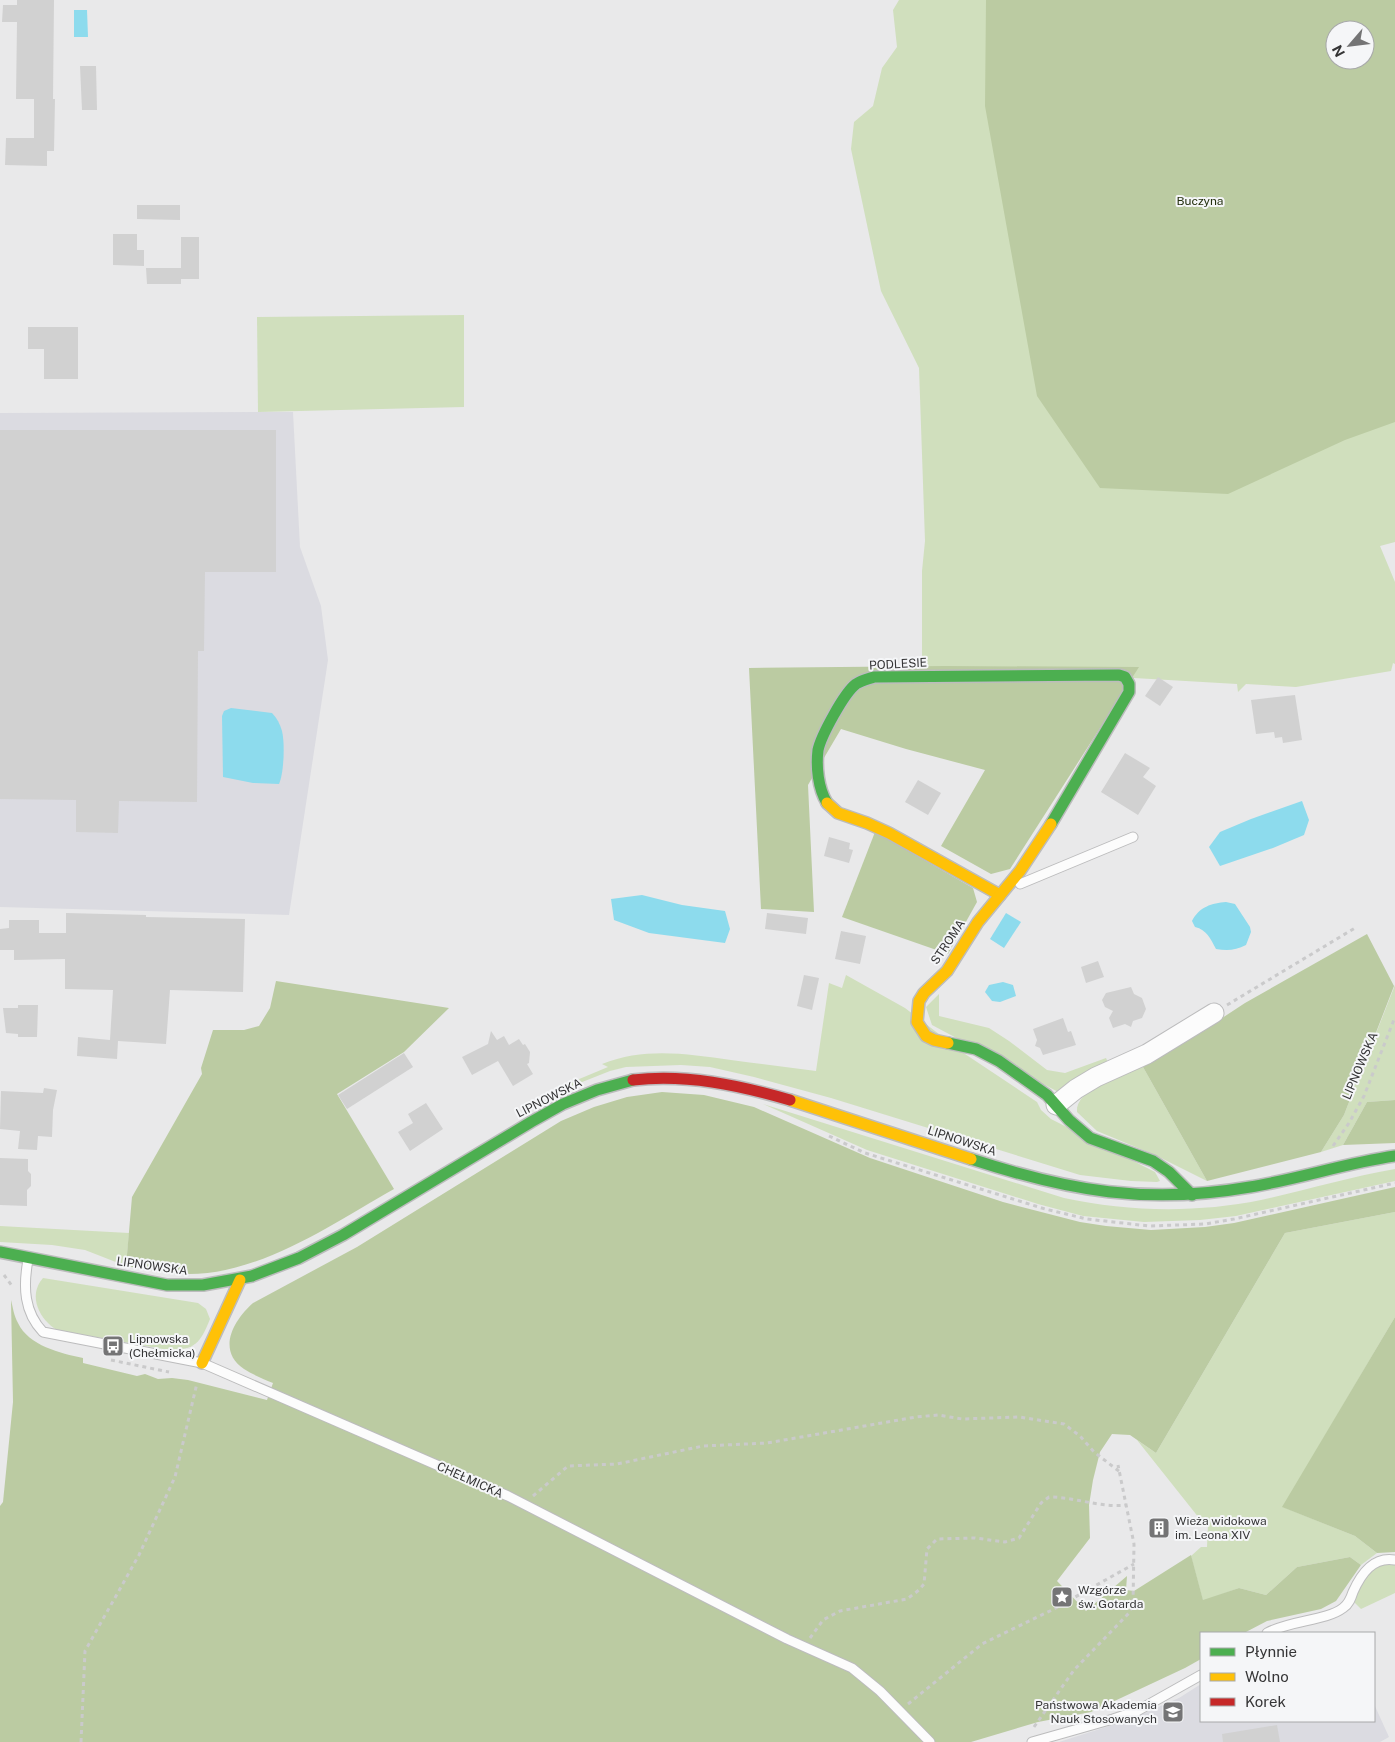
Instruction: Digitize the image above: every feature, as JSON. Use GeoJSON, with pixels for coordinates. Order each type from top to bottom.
{"type":"FeatureCollection","features":[{"type":"Feature","properties":{"kind":"main road","name":"PODLESIE"},"geometry":{"type":"LineString","coordinates":[[1000,895],[944,862],[871,824],[838,812],[827,803],[822,793],[817,762],[818,751],[820,743],[846,696],[853,687],[863,680],[874,677],[1119,675],[1125,677],[1129,684],[1129,692],[1124,701]]}},
{"type":"Feature","properties":{"kind":"main road","name":"STROMA"},"geometry":{"type":"LineString","coordinates":[[1124,701],[1046,833],[1020,871],[978,922],[947,971],[924,993],[919,1001],[917,1022],[926,1036],[934,1040],[976,1049],[999,1060],[1040,1090],[1069,1120],[1090,1138],[1153,1161],[1169,1172],[1192,1195]]}},
{"type":"Feature","properties":{"kind":"main road","name":"LIPNOWSKA"},"geometry":{"type":"LineString","coordinates":[[0,1252],[162,1284],[199,1286],[240,1280],[294,1260],[359,1226],[566,1102],[600,1088],[647,1079],[698,1079],[742,1087],[840,1115],[991,1165],[1076,1188],[1124,1194],[1192,1195],[1272,1183],[1344,1165],[1395,1156]]}},
{"type":"Feature","properties":{"kind":"main road"},"geometry":{"type":"LineString","coordinates":[[202,1363],[240,1280]]}},
{"type":"Feature","properties":{"kind":"street"},"geometry":{"type":"LineString","coordinates":[[1056,1105],[1076,1088],[1147,1054],[1214,1013]]}},
{"type":"Feature","properties":{"kind":"lane"},"geometry":{"type":"LineString","coordinates":[[1000,895],[1026,881],[1133,837]]}},
{"type":"Feature","properties":{"kind":"lane","name":"CHEŁMICKA"},"geometry":{"type":"LineString","coordinates":[[29,1258],[25,1279],[29,1309],[33,1322],[43,1332],[202,1363],[508,1496],[804,1647],[852,1668],[880,1690],[930,1742]]}},
{"type":"Feature","properties":{"kind":"lane"},"geometry":{"type":"LineString","coordinates":[[1269,1632],[1291,1623],[1326,1615],[1343,1608],[1350,1600],[1363,1573],[1370,1566],[1380,1561],[1395,1560]]}},
{"type":"Feature","properties":{"kind":"lane"},"geometry":{"type":"LineString","coordinates":[[1032,1742],[1137,1711],[1200,1676]]}},
{"type":"Feature","properties":{"kind":"path"},"geometry":{"type":"LineString","coordinates":[[1214,1013],[1355,928]]}},
{"type":"Feature","properties":{"kind":"path","name":"LIPNOWSKA"},"geometry":{"type":"LineString","coordinates":[[1314,1173],[1349,1123],[1364,1096],[1395,1017]]}},
{"type":"Feature","properties":{"kind":"path"},"geometry":{"type":"LineString","coordinates":[[823,1134],[865,1152],[978,1189],[1086,1219],[1123,1224],[1149,1226],[1205,1224],[1395,1183]]}},
{"type":"Feature","properties":{"kind":"path"},"geometry":{"type":"LineString","coordinates":[[81,1742],[85,1651],[139,1555],[175,1477],[202,1363]]}},
{"type":"Feature","properties":{"kind":"path"},"geometry":{"type":"LineString","coordinates":[[524,1505],[568,1466],[617,1464],[703,1446],[766,1443],[916,1417],[938,1415],[962,1418],[1019,1417],[1064,1424],[1080,1436],[1094,1452],[1120,1472]]}},
{"type":"Feature","properties":{"kind":"path"},"geometry":{"type":"LineString","coordinates":[[1034,1728],[1074,1670],[1128,1613],[1134,1604],[1134,1544],[1118,1465]]}},
{"type":"Feature","properties":{"kind":"path"},"geometry":{"type":"LineString","coordinates":[[804,1647],[823,1620],[840,1611],[907,1599],[919,1590],[924,1584],[927,1549],[937,1539],[975,1538],[1005,1542],[1019,1538],[1041,1503],[1048,1497],[1063,1497],[1112,1507],[1126,1505]]}},
{"type":"Feature","properties":{"kind":"path"},"geometry":{"type":"LineString","coordinates":[[899,1710],[982,1644],[1052,1610],[1134,1564]]}},
{"type":"Feature","properties":{"kind":"shaded area"},"geometry":{"type":"Polygon","coordinates":[[[293,412],[300,547],[321,606],[328,660],[289,915],[0,907],[0,413],[293,412]]]}},
{"type":"Feature","properties":{"kind":"shaded area","name":"Państwowa Akademia Nauk Stosowanych"},"geometry":{"type":"Polygon","coordinates":[[[1200,1685],[1200,1722],[1375,1722],[1375,1706],[1389,1737],[1380,1742],[1059,1742],[1128,1720],[1179,1698],[1200,1685]]]}},
{"type":"Feature","properties":{"kind":"green space"},"geometry":{"type":"Polygon","coordinates":[[[899,0],[1395,0],[1395,542],[1380,546],[1395,582],[1395,664],[1393,663],[1391,671],[1296,687],[1246,684],[1238,692],[1237,684],[1134,678],[922,689],[922,571],[925,541],[919,368],[881,291],[851,149],[854,122],[873,106],[882,68],[897,47],[893,10],[899,0]]]}},
{"type":"Feature","properties":{"kind":"green space","name":"Buczyna"},"geometry":{"type":"Polygon","coordinates":[[[986,0],[1395,0],[1395,422],[1345,440],[1228,494],[1100,488],[1037,396],[985,106],[986,0]]]}},
{"type":"Feature","properties":{"kind":"green space"},"geometry":{"type":"Polygon","coordinates":[[[464,315],[464,407],[258,412],[257,317],[464,315]]]}},
{"type":"Feature","properties":{"kind":"green space"},"geometry":{"type":"Polygon","coordinates":[[[1139,667],[1010,869],[991,874],[941,846],[985,770],[841,729],[808,785],[814,912],[761,909],[749,668],[1139,667]]]}},
{"type":"Feature","properties":{"kind":"green space"},"geometry":{"type":"Polygon","coordinates":[[[875,832],[973,888],[977,902],[948,954],[842,917],[875,832]]]}},
{"type":"Feature","properties":{"kind":"green space"},"geometry":{"type":"Polygon","coordinates":[[[1367,934],[1394,986],[1344,1115],[1321,1152],[1207,1181],[1143,1067],[1245,1003],[1367,934]]]}},
{"type":"Feature","properties":{"kind":"green space"},"geometry":{"type":"Polygon","coordinates":[[[846,975],[905,1008],[965,1054],[1037,1102],[1041,1110],[1051,1119],[1155,1172],[1160,1181],[1131,1181],[1080,1175],[831,1098],[710,1067],[681,1065],[626,1067],[610,1071],[562,1090],[560,1087],[608,1067],[602,1064],[634,1055],[666,1053],[816,1071],[829,983],[842,988],[846,975]]]}},
{"type":"Feature","properties":{"kind":"green space"},"geometry":{"type":"Polygon","coordinates":[[[276,981],[449,1008],[404,1052],[337,1094],[394,1189],[293,1246],[266,1258],[238,1267],[211,1273],[183,1274],[126,1266],[132,1197],[202,1074],[201,1068],[213,1030],[244,1030],[259,1026],[270,1008],[276,981]]]}},
{"type":"Feature","properties":{"kind":"green space"},"geometry":{"type":"Polygon","coordinates":[[[1395,985],[1395,1100],[1367,1102],[1343,1145],[1321,1152],[1344,1115],[1395,985]]]}},
{"type":"Feature","properties":{"kind":"green space"},"geometry":{"type":"Polygon","coordinates":[[[939,994],[939,1016],[989,1028],[1047,1070],[1065,1073],[1106,1058],[1109,1065],[1062,1094],[932,1025],[926,1007],[939,994]]]}},
{"type":"Feature","properties":{"kind":"green space"},"geometry":{"type":"Polygon","coordinates":[[[1143,1067],[1207,1181],[1155,1155],[1097,1131],[1077,1112],[1079,1103],[1092,1089],[1102,1083],[1143,1067]]]}},
{"type":"Feature","properties":{"kind":"green space"},"geometry":{"type":"Polygon","coordinates":[[[662,1092],[704,1095],[754,1107],[870,1158],[1003,1202],[1080,1222],[1106,1226],[1151,1230],[1205,1227],[1234,1223],[1395,1187],[1395,1212],[1285,1233],[1156,1453],[1130,1435],[1112,1434],[1100,1452],[1093,1480],[1089,1505],[1090,1538],[1057,1581],[1086,1611],[1127,1576],[1126,1590],[1134,1591],[1191,1555],[1203,1600],[1239,1588],[1266,1595],[1297,1567],[1350,1557],[1361,1565],[1336,1601],[1321,1609],[1267,1621],[1246,1632],[1200,1632],[1200,1660],[1185,1668],[1091,1712],[1038,1722],[971,1742],[0,1742],[0,1506],[3,1502],[13,1402],[11,1300],[17,1320],[23,1331],[37,1343],[65,1354],[83,1358],[83,1363],[137,1376],[145,1374],[158,1379],[188,1380],[267,1400],[273,1383],[244,1369],[231,1353],[231,1335],[234,1326],[253,1303],[357,1247],[561,1121],[594,1107],[627,1097],[662,1092]]]}},
{"type":"Feature","properties":{"kind":"green space"},"geometry":{"type":"Polygon","coordinates":[[[1395,1100],[1395,1143],[1343,1145],[1367,1102],[1395,1100]]]}},
{"type":"Feature","properties":{"kind":"green space"},"geometry":{"type":"Polygon","coordinates":[[[763,1104],[1064,1198],[1088,1203],[1138,1208],[1187,1209],[1261,1200],[1395,1169],[1395,1181],[1236,1216],[1200,1220],[1144,1222],[1083,1216],[1038,1204],[867,1150],[763,1104]]]}},
{"type":"Feature","properties":{"kind":"green space"},"geometry":{"type":"Polygon","coordinates":[[[1395,1212],[1395,1317],[1283,1507],[1355,1536],[1377,1553],[1361,1565],[1350,1557],[1297,1567],[1266,1595],[1239,1588],[1203,1601],[1191,1556],[1201,1547],[1207,1547],[1208,1525],[1203,1523],[1137,1440],[1156,1453],[1285,1233],[1395,1212]]]}},
{"type":"Feature","properties":{"kind":"green space"},"geometry":{"type":"Polygon","coordinates":[[[0,1226],[129,1233],[126,1266],[85,1250],[52,1245],[0,1242],[0,1226]]]}},
{"type":"Feature","properties":{"kind":"green space"},"geometry":{"type":"Polygon","coordinates":[[[43,1278],[198,1303],[206,1309],[210,1319],[198,1341],[188,1348],[181,1349],[163,1349],[57,1330],[45,1320],[36,1300],[38,1285],[43,1278]]]}},
{"type":"Feature","properties":{"kind":"green space"},"geometry":{"type":"Polygon","coordinates":[[[1395,1317],[1395,1552],[1377,1553],[1355,1536],[1282,1507],[1395,1317]]]}},
{"type":"Feature","properties":{"kind":"green space"},"geometry":{"type":"Polygon","coordinates":[[[1388,1563],[1395,1564],[1395,1593],[1361,1609],[1354,1602],[1363,1581],[1375,1566],[1388,1563]]]}},
{"type":"Feature","properties":{"kind":"water"},"geometry":{"type":"Polygon","coordinates":[[[74,10],[87,10],[88,37],[74,37],[74,10]]]}},
{"type":"Feature","properties":{"kind":"water"},"geometry":{"type":"Polygon","coordinates":[[[231,708],[272,713],[277,719],[284,743],[283,766],[279,784],[253,783],[223,777],[222,716],[224,711],[231,708]]]}},
{"type":"Feature","properties":{"kind":"water"},"geometry":{"type":"Polygon","coordinates":[[[1302,801],[1309,820],[1304,835],[1220,866],[1209,847],[1220,832],[1302,801]]]}},
{"type":"Feature","properties":{"kind":"water"},"geometry":{"type":"Polygon","coordinates":[[[642,895],[682,905],[725,911],[730,929],[725,943],[649,933],[614,920],[611,899],[642,895]]]}},
{"type":"Feature","properties":{"kind":"water"},"geometry":{"type":"Polygon","coordinates":[[[1226,902],[1235,904],[1250,927],[1251,932],[1246,945],[1232,950],[1216,949],[1208,935],[1195,927],[1192,921],[1202,909],[1216,903],[1226,902]]]}},
{"type":"Feature","properties":{"kind":"water"},"geometry":{"type":"Polygon","coordinates":[[[1006,913],[1021,922],[1004,948],[990,939],[1006,913]]]}},
{"type":"Feature","properties":{"kind":"water"},"geometry":{"type":"Polygon","coordinates":[[[1003,982],[1013,985],[1016,996],[1000,1002],[992,1001],[985,992],[989,985],[1003,982]]]}},
{"type":"Feature","properties":{"kind":"building"},"geometry":{"type":"Polygon","coordinates":[[[17,0],[54,0],[54,151],[47,151],[47,166],[5,165],[6,138],[34,138],[34,99],[16,99],[17,22],[2,22],[3,5],[17,5],[17,0]]]}},
{"type":"Feature","properties":{"kind":"building"},"geometry":{"type":"Polygon","coordinates":[[[80,66],[96,66],[97,110],[82,110],[80,66]]]}},
{"type":"Feature","properties":{"kind":"building"},"geometry":{"type":"Polygon","coordinates":[[[137,205],[180,205],[180,220],[137,219],[137,205]]]}},
{"type":"Feature","properties":{"kind":"building"},"geometry":{"type":"Polygon","coordinates":[[[113,234],[137,234],[137,250],[144,250],[144,266],[113,265],[113,234]]]}},
{"type":"Feature","properties":{"kind":"building"},"geometry":{"type":"Polygon","coordinates":[[[181,237],[199,237],[199,279],[181,279],[181,237]]]}},
{"type":"Feature","properties":{"kind":"building"},"geometry":{"type":"Polygon","coordinates":[[[146,268],[181,268],[181,284],[147,284],[146,268]]]}},
{"type":"Feature","properties":{"kind":"building"},"geometry":{"type":"Polygon","coordinates":[[[28,327],[78,327],[78,379],[44,379],[44,349],[28,349],[28,327]]]}},
{"type":"Feature","properties":{"kind":"building"},"geometry":{"type":"Polygon","coordinates":[[[0,430],[276,430],[276,572],[205,572],[204,651],[198,651],[197,802],[119,801],[118,833],[76,832],[76,800],[0,799],[0,430]]]}},
{"type":"Feature","properties":{"kind":"building"},"geometry":{"type":"Polygon","coordinates":[[[1158,677],[1173,687],[1160,706],[1145,696],[1158,677]]]}},
{"type":"Feature","properties":{"kind":"building"},"geometry":{"type":"Polygon","coordinates":[[[1295,695],[1302,740],[1283,743],[1282,737],[1275,738],[1274,732],[1256,734],[1251,700],[1295,695]]]}},
{"type":"Feature","properties":{"kind":"building"},"geometry":{"type":"Polygon","coordinates":[[[1125,753],[1150,768],[1143,777],[1156,786],[1138,815],[1101,792],[1125,753]]]}},
{"type":"Feature","properties":{"kind":"building"},"geometry":{"type":"Polygon","coordinates":[[[918,780],[941,793],[928,815],[905,802],[918,780]]]}},
{"type":"Feature","properties":{"kind":"building"},"geometry":{"type":"Polygon","coordinates":[[[829,837],[850,843],[849,849],[853,850],[849,863],[824,856],[829,837]]]}},
{"type":"Feature","properties":{"kind":"building"},"geometry":{"type":"Polygon","coordinates":[[[66,913],[245,919],[243,992],[170,990],[166,1044],[118,1041],[117,1059],[77,1056],[78,1037],[110,1040],[113,990],[65,989],[65,959],[14,960],[14,950],[0,950],[0,929],[9,928],[9,920],[39,920],[39,933],[66,933],[66,913]]]}},
{"type":"Feature","properties":{"kind":"building"},"geometry":{"type":"Polygon","coordinates":[[[767,913],[808,918],[806,934],[765,929],[767,913]]]}},
{"type":"Feature","properties":{"kind":"building"},"geometry":{"type":"Polygon","coordinates":[[[841,931],[866,936],[860,964],[835,959],[841,931]]]}},
{"type":"Feature","properties":{"kind":"building"},"geometry":{"type":"Polygon","coordinates":[[[1098,961],[1104,977],[1086,983],[1081,967],[1098,961]]]}},
{"type":"Feature","properties":{"kind":"building"},"geometry":{"type":"Polygon","coordinates":[[[804,975],[819,978],[812,1010],[797,1006],[804,975]]]}},
{"type":"Feature","properties":{"kind":"building"},"geometry":{"type":"Polygon","coordinates":[[[1131,987],[1134,994],[1142,998],[1146,1009],[1142,1018],[1133,1021],[1131,1027],[1125,1024],[1113,1028],[1109,1018],[1113,1011],[1105,1007],[1102,1000],[1106,993],[1131,987]]]}},
{"type":"Feature","properties":{"kind":"building"},"geometry":{"type":"Polygon","coordinates":[[[18,1005],[38,1005],[37,1037],[18,1037],[18,1034],[6,1033],[3,1008],[18,1008],[18,1005]]]}},
{"type":"Feature","properties":{"kind":"building"},"geometry":{"type":"Polygon","coordinates":[[[1063,1018],[1068,1032],[1071,1031],[1076,1045],[1043,1055],[1040,1048],[1035,1046],[1037,1040],[1033,1029],[1063,1018]]]}},
{"type":"Feature","properties":{"kind":"building"},"geometry":{"type":"Polygon","coordinates":[[[491,1031],[497,1040],[504,1036],[509,1045],[519,1039],[523,1045],[525,1044],[530,1052],[529,1063],[527,1064],[533,1074],[513,1086],[498,1061],[472,1075],[462,1057],[488,1044],[491,1031]]]}},
{"type":"Feature","properties":{"kind":"building"},"geometry":{"type":"Polygon","coordinates":[[[404,1053],[413,1067],[347,1109],[338,1095],[404,1053]]]}},
{"type":"Feature","properties":{"kind":"building"},"geometry":{"type":"Polygon","coordinates":[[[44,1088],[57,1090],[53,1110],[52,1137],[38,1136],[37,1150],[18,1149],[20,1131],[0,1129],[1,1091],[43,1093],[44,1088]]]}},
{"type":"Feature","properties":{"kind":"building"},"geometry":{"type":"Polygon","coordinates":[[[426,1103],[443,1129],[410,1151],[398,1132],[413,1123],[408,1114],[426,1103]]]}},
{"type":"Feature","properties":{"kind":"building"},"geometry":{"type":"Polygon","coordinates":[[[0,1158],[28,1159],[31,1186],[27,1190],[27,1206],[0,1205],[0,1158]]]}},
{"type":"Feature","properties":{"kind":"building","name":"Wieża widokowa im. Leona XIV"},"geometry":{"type":"Polygon","coordinates":[[[1152,1520],[1167,1522],[1166,1536],[1151,1535],[1152,1520]]]}},
{"type":"Feature","properties":{"kind":"building"},"geometry":{"type":"Polygon","coordinates":[[[1277,1725],[1280,1742],[1223,1742],[1222,1734],[1277,1725]]]}},
{"type":"Feature","properties":{"kind":"traffic: fast"},"geometry":{"type":"LineString","coordinates":[[827,803],[818,777],[818,750],[839,705],[851,689],[860,682],[874,677],[1119,675],[1125,677],[1129,684],[1129,692],[1051,824]]}},
{"type":"Feature","properties":{"kind":"traffic: fast"},"geometry":{"type":"LineString","coordinates":[[948,1043],[976,1049],[999,1061],[1047,1095],[1069,1120],[1090,1138],[1153,1161],[1169,1172],[1192,1195]]}},
{"type":"Feature","properties":{"kind":"traffic: fast"},"geometry":{"type":"LineString","coordinates":[[0,1252],[167,1285],[203,1285],[252,1276],[299,1258],[343,1235],[563,1104],[597,1090],[633,1080]]}},
{"type":"Feature","properties":{"kind":"traffic: fast"},"geometry":{"type":"LineString","coordinates":[[971,1159],[1075,1187],[1109,1192],[1177,1195],[1250,1187],[1395,1156]]}},
{"type":"Feature","properties":{"kind":"traffic: slow"},"geometry":{"type":"LineString","coordinates":[[827,803],[838,813],[889,833],[1000,895]]}},
{"type":"Feature","properties":{"kind":"traffic: slow"},"geometry":{"type":"LineString","coordinates":[[948,1043],[926,1036],[917,1022],[919,1001],[924,993],[947,971],[978,922],[1020,871],[1051,824]]}},
{"type":"Feature","properties":{"kind":"traffic: slow"},"geometry":{"type":"LineString","coordinates":[[790,1100],[971,1159]]}},
{"type":"Feature","properties":{"kind":"traffic: slow"},"geometry":{"type":"LineString","coordinates":[[202,1363],[240,1280]]}},
{"type":"Feature","properties":{"kind":"traffic: jam"},"geometry":{"type":"LineString","coordinates":[[633,1080],[673,1078],[712,1082],[732,1085],[790,1100]]}},
{"type":"Feature","properties":{"kind":"place","name":"Lipnowska (Chełmicka)"},"geometry":{"type":"Point","coordinates":[113,1346]}},
{"type":"Feature","properties":{"kind":"place","name":"Wieża widokowa im. Leona XIV"},"geometry":{"type":"Point","coordinates":[1159,1528]}},
{"type":"Feature","properties":{"kind":"place","name":"Wzgórze św. Gotarda"},"geometry":{"type":"Point","coordinates":[1062,1597]}},
{"type":"Feature","properties":{"kind":"place","name":"Państwowa Akademia Nauk Stosowanych"},"geometry":{"type":"Point","coordinates":[1173,1712]}}]}
